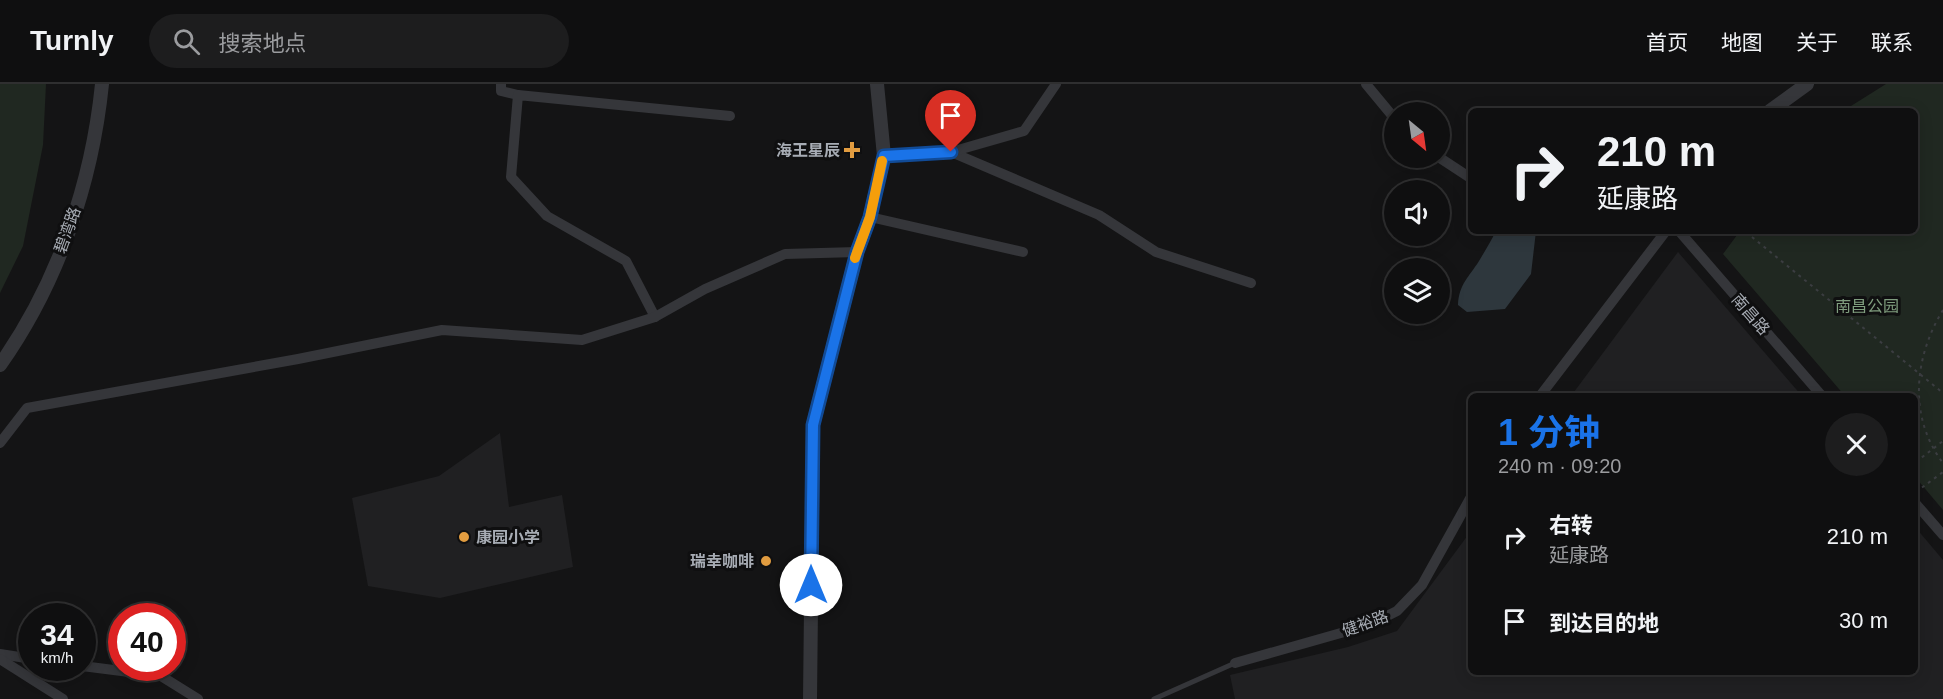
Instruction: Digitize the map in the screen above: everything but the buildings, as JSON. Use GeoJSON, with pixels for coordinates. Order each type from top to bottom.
{"type":"FeatureCollection","features":[{"type":"Feature","properties":{"kind":"street","name":"碧湾路"},"geometry":{"type":"LineString","coordinates":[[0,364],[44,291],[68,233],[89,168],[102,84]]}},
{"type":"Feature","properties":{"kind":"street"},"geometry":{"type":"LineString","coordinates":[[501,84],[501,91],[518,95],[730,116]]}},
{"type":"Feature","properties":{"kind":"street"},"geometry":{"type":"LineString","coordinates":[[810,699],[813,425],[857,252],[870,217],[884,156],[877,84]]}},
{"type":"Feature","properties":{"kind":"street"},"geometry":{"type":"LineString","coordinates":[[884,156],[951,152],[1024,131],[1056,84]]}},
{"type":"Feature","properties":{"kind":"street"},"geometry":{"type":"LineString","coordinates":[[1366,84],[1384,106]]}},
{"type":"Feature","properties":{"kind":"street"},"geometry":{"type":"LineString","coordinates":[[1774,108],[1807,84]]}},
{"type":"Feature","properties":{"kind":"street"},"geometry":{"type":"LineString","coordinates":[[518,95],[511,177],[547,216],[627,261],[655,317]]}},
{"type":"Feature","properties":{"kind":"street"},"geometry":{"type":"LineString","coordinates":[[951,152],[1099,215],[1156,252],[1251,283]]}},
{"type":"Feature","properties":{"kind":"street"},"geometry":{"type":"LineString","coordinates":[[1450,165],[1468,176]]}},
{"type":"Feature","properties":{"kind":"street"},"geometry":{"type":"LineString","coordinates":[[870,217],[1023,252]]}},
{"type":"Feature","properties":{"kind":"street"},"geometry":{"type":"LineString","coordinates":[[1542,393],[1664,234]]}},
{"type":"Feature","properties":{"kind":"street","name":"南昌路"},"geometry":{"type":"LineString","coordinates":[[1682,234],[1819,393]]}},
{"type":"Feature","properties":{"kind":"street"},"geometry":{"type":"LineString","coordinates":[[0,443],[27,408],[287,361],[442,330],[582,340],[655,317],[705,289],[786,254],[857,252]]}},
{"type":"Feature","properties":{"kind":"street","name":"健裕路"},"geometry":{"type":"LineString","coordinates":[[1235,663],[1369,625],[1397,611],[1422,585],[1468,502]]}},
{"type":"Feature","properties":{"kind":"street"},"geometry":{"type":"LineString","coordinates":[[1918,506],[1943,535]]}},
{"type":"Feature","properties":{"kind":"street"},"geometry":{"type":"LineString","coordinates":[[0,657],[18,658]]}},
{"type":"Feature","properties":{"kind":"street"},"geometry":{"type":"LineString","coordinates":[[0,657],[63,699]]}},
{"type":"Feature","properties":{"kind":"street"},"geometry":{"type":"LineString","coordinates":[[96,668],[161,676],[198,699]]}},
{"type":"Feature","properties":{"kind":"lane"},"geometry":{"type":"LineString","coordinates":[[1154,699],[1235,663]]}},
{"type":"Feature","properties":{"kind":"path"},"geometry":{"type":"LineString","coordinates":[[1752,237],[1943,393]]}},
{"type":"Feature","properties":{"kind":"path"},"geometry":{"type":"LineString","coordinates":[[1943,310],[1927,339],[1919,373],[1919,404],[1927,434],[1943,463]]}},
{"type":"Feature","properties":{"kind":"path"},"geometry":{"type":"LineString","coordinates":[[1918,460],[1943,441]]}},
{"type":"Feature","properties":{"kind":"path"},"geometry":{"type":"LineString","coordinates":[[1918,491],[1943,472]]}},
{"type":"Feature","properties":{"kind":"shaded area"},"geometry":{"type":"Polygon","coordinates":[[[1494,234],[1536,234],[1531,274],[1505,309],[1467,312],[1458,305],[1465,281],[1494,234]]]}},
{"type":"Feature","properties":{"kind":"shaded area"},"geometry":{"type":"Polygon","coordinates":[[[1678,252],[1799,393],[1573,393],[1678,252]]]}},
{"type":"Feature","properties":{"kind":"shaded area","name":"康园小学"},"geometry":{"type":"Polygon","coordinates":[[[500,433],[509,507],[562,495],[573,567],[440,598],[368,586],[352,498],[439,476],[500,433]]]}},
{"type":"Feature","properties":{"kind":"shaded area"},"geometry":{"type":"Polygon","coordinates":[[[1918,530],[1943,560],[1943,699],[1235,699],[1230,675],[1348,647],[1397,631],[1468,535],[1468,675],[1918,675],[1918,530]]]}},
{"type":"Feature","properties":{"kind":"green space"},"geometry":{"type":"Polygon","coordinates":[[[0,84],[46,84],[43,145],[23,246],[0,293],[0,84]]]}},
{"type":"Feature","properties":{"kind":"green space","name":"南昌公园"},"geometry":{"type":"Polygon","coordinates":[[[1886,84],[1943,84],[1943,510],[1918,480],[1918,393],[1842,393],[1723,254],[1738,234],[1918,234],[1918,108],[1848,108],[1886,84]]]}},
{"type":"Feature","properties":{"kind":"slow traffic"},"geometry":{"type":"LineString","coordinates":[[855,258],[870,217],[882,161]]}},
{"type":"Feature","properties":{"kind":"place","name":"海王星辰"},"geometry":{"type":"Point","coordinates":[852,150]}},
{"type":"Feature","properties":{"kind":"place","name":"康园小学"},"geometry":{"type":"Point","coordinates":[464,537]}},
{"type":"Feature","properties":{"kind":"place","name":"瑞幸咖啡"},"geometry":{"type":"Point","coordinates":[766,561]}},
{"type":"Feature","properties":{"kind":"route"},"geometry":{"type":"LineString","coordinates":[[811,585],[813,425],[857,252],[870,217],[884,156],[951,152]]}}]}
